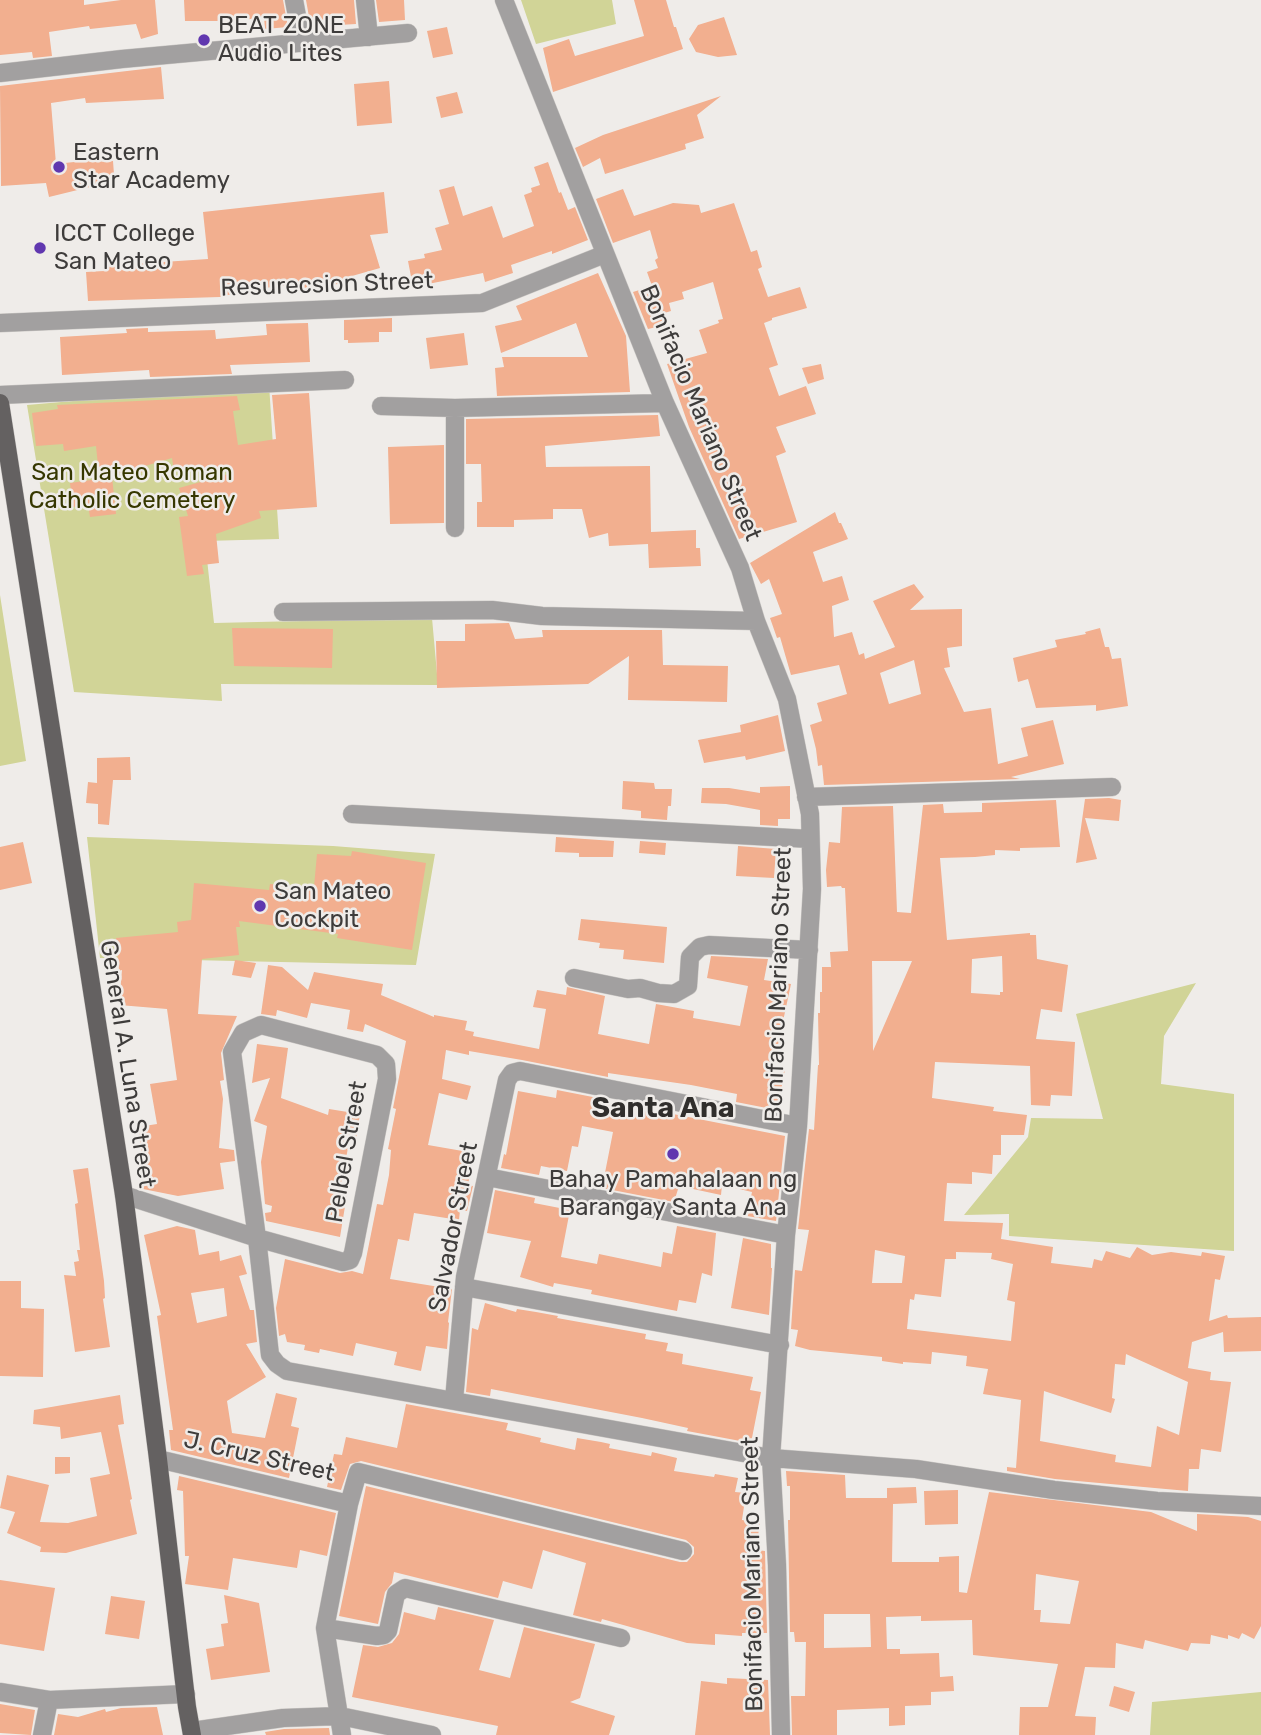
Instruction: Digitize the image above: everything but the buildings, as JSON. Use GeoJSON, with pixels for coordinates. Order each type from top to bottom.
{"type":"FeatureCollection","features":[{"type":"Feature","properties":{"kind":"main road","name":"General A. Luna Street"},"geometry":{"type":"LineString","coordinates":[[0,403],[124,1195],[192,1733]]}},
{"type":"Feature","properties":{"kind":"street"},"geometry":{"type":"LineString","coordinates":[[295,0],[302,43]]}},
{"type":"Feature","properties":{"kind":"street"},"geometry":{"type":"LineString","coordinates":[[365,0],[369,37]]}},
{"type":"Feature","properties":{"kind":"street","name":"Bonifacio Mariano Street"},"geometry":{"type":"LineString","coordinates":[[504,0],[665,402],[740,568],[756,621],[787,699],[810,814],[813,889],[798,1126],[786,1235],[771,1458],[777,1564],[781,1735]]}},
{"type":"Feature","properties":{"kind":"street"},"geometry":{"type":"LineString","coordinates":[[0,73],[408,33]]}},
{"type":"Feature","properties":{"kind":"street","name":"Resurecsion Street"},"geometry":{"type":"LineString","coordinates":[[0,323],[482,303],[606,254]]}},
{"type":"Feature","properties":{"kind":"street"},"geometry":{"type":"LineString","coordinates":[[0,395],[345,380]]}},
{"type":"Feature","properties":{"kind":"street"},"geometry":{"type":"LineString","coordinates":[[381,406],[455,408],[665,402]]}},
{"type":"Feature","properties":{"kind":"street"},"geometry":{"type":"LineString","coordinates":[[454,528],[455,408]]}},
{"type":"Feature","properties":{"kind":"street"},"geometry":{"type":"LineString","coordinates":[[283,612],[492,610],[542,616],[756,621]]}},
{"type":"Feature","properties":{"kind":"street"},"geometry":{"type":"LineString","coordinates":[[806,797],[1112,787]]}},
{"type":"Feature","properties":{"kind":"street"},"geometry":{"type":"LineString","coordinates":[[352,814],[810,839]]}},
{"type":"Feature","properties":{"kind":"street"},"geometry":{"type":"LineString","coordinates":[[574,978],[628,989],[640,988],[674,994],[688,986],[690,957],[700,947],[709,945],[808,950]]}},
{"type":"Feature","properties":{"kind":"street","name":"Pelbel Street"},"geometry":{"type":"LineString","coordinates":[[124,1195],[257,1238],[343,1262],[350,1260],[354,1253],[387,1079],[386,1064],[377,1055],[261,1025],[243,1033],[232,1052],[257,1238],[270,1354],[277,1364],[287,1371],[771,1458],[916,1469],[1054,1490],[1157,1501],[1261,1506]]}},
{"type":"Feature","properties":{"kind":"street","name":"Salvador Street"},"geometry":{"type":"LineString","coordinates":[[454,1400],[464,1287],[507,1080],[512,1073],[520,1071],[798,1126]]}},
{"type":"Feature","properties":{"kind":"street"},"geometry":{"type":"LineString","coordinates":[[487,1177],[786,1235]]}},
{"type":"Feature","properties":{"kind":"street"},"geometry":{"type":"LineString","coordinates":[[464,1287],[780,1345]]}},
{"type":"Feature","properties":{"kind":"street","name":"J. Cruz Street"},"geometry":{"type":"LineString","coordinates":[[158,1459],[349,1504]]}},
{"type":"Feature","properties":{"kind":"street"},"geometry":{"type":"LineString","coordinates":[[342,1735],[325,1628],[355,1475],[362,1472],[683,1551]]}},
{"type":"Feature","properties":{"kind":"street"},"geometry":{"type":"LineString","coordinates":[[325,1628],[384,1635],[388,1631],[396,1594],[405,1588],[621,1638]]}},
{"type":"Feature","properties":{"kind":"street"},"geometry":{"type":"LineString","coordinates":[[0,1692],[50,1700],[186,1694]]}},
{"type":"Feature","properties":{"kind":"street"},"geometry":{"type":"LineString","coordinates":[[42,1735],[50,1700]]}},
{"type":"Feature","properties":{"kind":"street"},"geometry":{"type":"LineString","coordinates":[[192,1733],[283,1718],[340,1716],[432,1735]]}},
{"type":"Feature","properties":{"kind":"green space"},"geometry":{"type":"Polygon","coordinates":[[[521,0],[612,0],[616,24],[536,44],[521,0]]]}},
{"type":"Feature","properties":{"kind":"green space","name":"San Mateo Roman Catholic Cemetery"},"geometry":{"type":"Polygon","coordinates":[[[269,384],[279,539],[205,541],[214,623],[432,618],[438,685],[221,684],[222,701],[74,692],[27,405],[269,384]]]}},
{"type":"Feature","properties":{"kind":"green space"},"geometry":{"type":"Polygon","coordinates":[[[0,595],[26,761],[0,766],[0,595]]]}},
{"type":"Feature","properties":{"kind":"green space","name":"San Mateo Cockpit"},"geometry":{"type":"Polygon","coordinates":[[[87,837],[333,846],[435,854],[416,965],[100,958],[87,837]]]}},
{"type":"Feature","properties":{"kind":"green space"},"geometry":{"type":"Polygon","coordinates":[[[1196,983],[1164,1036],[1161,1084],[1234,1094],[1234,1251],[1009,1236],[1009,1214],[964,1215],[1028,1137],[1031,1118],[1103,1119],[1076,1014],[1196,983]]]}},
{"type":"Feature","properties":{"kind":"green space"},"geometry":{"type":"Polygon","coordinates":[[[1261,1692],[1261,1735],[1150,1735],[1152,1702],[1261,1692]]]}},
{"type":"Feature","properties":{"kind":"place","name":"BEAT ZONE Audio Lites"},"geometry":{"type":"Point","coordinates":[204,40]}},
{"type":"Feature","properties":{"kind":"place","name":"Eastern Star Academy"},"geometry":{"type":"Point","coordinates":[59,167]}},
{"type":"Feature","properties":{"kind":"place","name":"ICCT College San Mateo"},"geometry":{"type":"Point","coordinates":[40,248]}},
{"type":"Feature","properties":{"kind":"place","name":"San Mateo Cockpit"},"geometry":{"type":"Point","coordinates":[260,906]}},
{"type":"Feature","properties":{"kind":"place","name":"Bahay Pamahalaan ng Barangay Santa Ana"},"geometry":{"type":"Point","coordinates":[673,1154]}},
{"type":"Feature","properties":{"kind":"district","name":"Santa Ana"},"geometry":{"type":"Point","coordinates":[663,1109]}}]}
